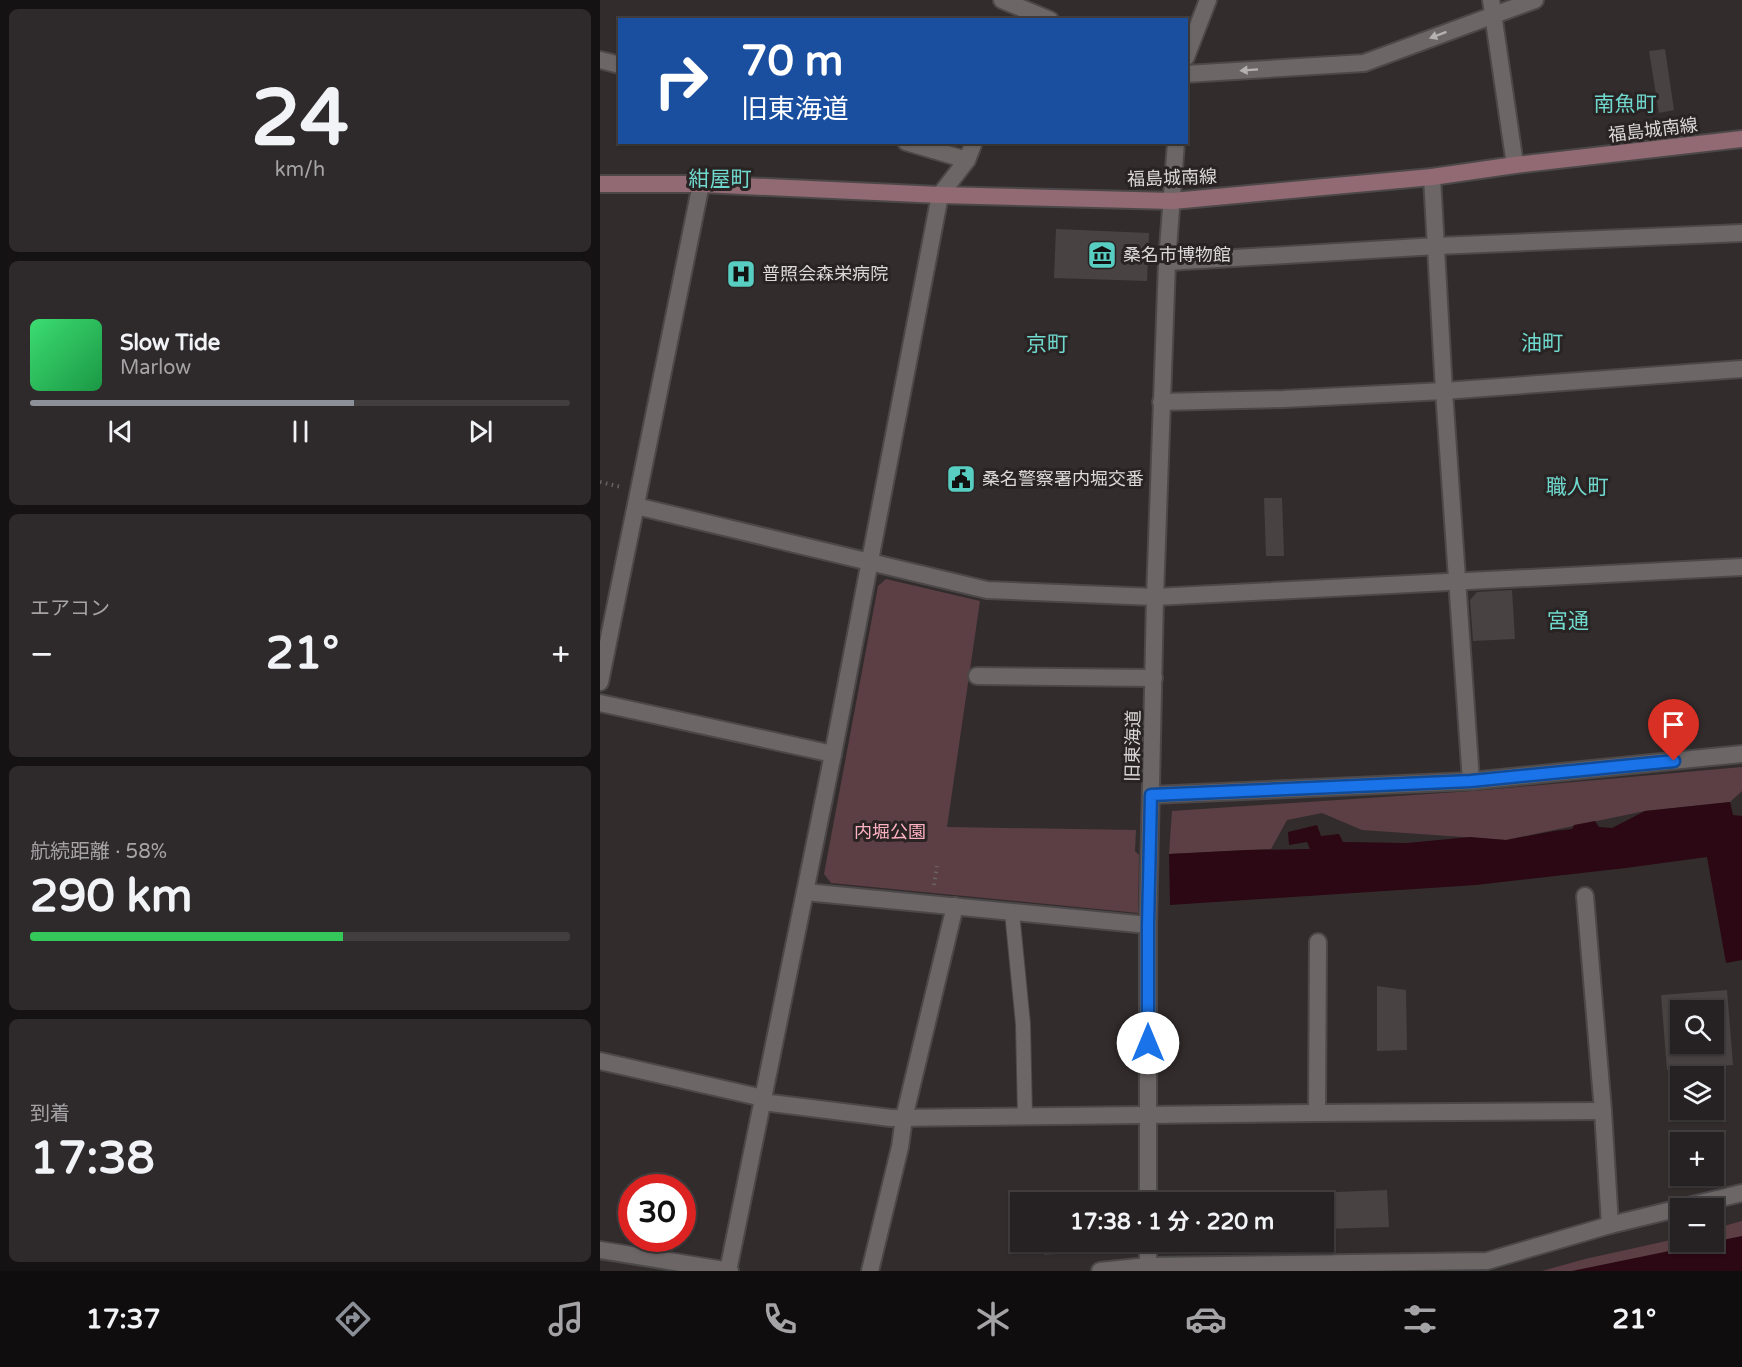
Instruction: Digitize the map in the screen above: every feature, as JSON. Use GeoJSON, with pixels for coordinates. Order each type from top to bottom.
{"type":"FeatureCollection","features":[{"type":"Feature","properties":{"kind":"main road","name":"福島城南線"},"geometry":{"type":"LineString","coordinates":[[600,184],[701,184],[940,195],[1173,201],[1432,177],[1515,165],[1742,139]]}},
{"type":"Feature","properties":{"kind":"street"},"geometry":{"type":"LineString","coordinates":[[1002,0],[1026,15]]}},
{"type":"Feature","properties":{"kind":"street"},"geometry":{"type":"LineString","coordinates":[[1188,52],[1209,0]]}},
{"type":"Feature","properties":{"kind":"street"},"geometry":{"type":"LineString","coordinates":[[1188,74],[1364,63],[1492,7],[1535,0]]}},
{"type":"Feature","properties":{"kind":"street"},"geometry":{"type":"LineString","coordinates":[[1492,7],[1515,165]]}},
{"type":"Feature","properties":{"kind":"street"},"geometry":{"type":"LineString","coordinates":[[600,60],[618,64]]}},
{"type":"Feature","properties":{"kind":"street"},"geometry":{"type":"LineString","coordinates":[[913,144],[967,160]]}},
{"type":"Feature","properties":{"kind":"street"},"geometry":{"type":"LineString","coordinates":[[600,1250],[728,1271],[833,754],[940,195],[967,160],[973,144]]}},
{"type":"Feature","properties":{"kind":"street","name":"旧東海道"},"geometry":{"type":"LineString","coordinates":[[1176,144],[1167,262],[1161,402],[1151,795],[1471,781],[1742,754]]}},
{"type":"Feature","properties":{"kind":"street"},"geometry":{"type":"LineString","coordinates":[[1432,177],[1444,391],[1471,781]]}},
{"type":"Feature","properties":{"kind":"street"},"geometry":{"type":"LineString","coordinates":[[600,682],[701,184]]}},
{"type":"Feature","properties":{"kind":"street"},"geometry":{"type":"LineString","coordinates":[[1167,262],[1437,246],[1742,233]]}},
{"type":"Feature","properties":{"kind":"street"},"geometry":{"type":"LineString","coordinates":[[1161,402],[1444,391],[1742,369]]}},
{"type":"Feature","properties":{"kind":"street"},"geometry":{"type":"LineString","coordinates":[[636,506],[987,590],[1155,597],[1742,567]]}},
{"type":"Feature","properties":{"kind":"street"},"geometry":{"type":"LineString","coordinates":[[977,676],[1154,678]]}},
{"type":"Feature","properties":{"kind":"street"},"geometry":{"type":"LineString","coordinates":[[600,703],[833,754]]}},
{"type":"Feature","properties":{"kind":"street"},"geometry":{"type":"LineString","coordinates":[[1148,1192],[1148,925],[1151,795]]}},
{"type":"Feature","properties":{"kind":"street"},"geometry":{"type":"LineString","coordinates":[[805,892],[1148,925]]}},
{"type":"Feature","properties":{"kind":"street"},"geometry":{"type":"LineString","coordinates":[[1585,896],[1610,1225]]}},
{"type":"Feature","properties":{"kind":"street"},"geometry":{"type":"LineString","coordinates":[[870,1271],[955,906]]}},
{"type":"Feature","properties":{"kind":"street"},"geometry":{"type":"LineString","coordinates":[[1317,1113],[1318,942]]}},
{"type":"Feature","properties":{"kind":"street"},"geometry":{"type":"LineString","coordinates":[[600,1061],[763,1100],[891,1119],[1149,1114],[1603,1111]]}},
{"type":"Feature","properties":{"kind":"street"},"geometry":{"type":"LineString","coordinates":[[1100,1271],[1148,1266],[1487,1261],[1610,1225],[1742,1192]]}},
{"type":"Feature","properties":{"kind":"street"},"geometry":{"type":"LineString","coordinates":[[1148,1252],[1148,1266]]}},
{"type":"Feature","properties":{"kind":"lane"},"geometry":{"type":"LineString","coordinates":[[1012,912],[1023,1024],[1025,1116]]}},
{"type":"Feature","properties":{"kind":"green space","name":"内堀公園"},"geometry":{"type":"Polygon","coordinates":[[[886,579],[980,601],[947,827],[1136,830],[1135,851],[1139,855],[1138,913],[831,883],[824,874],[878,586],[886,579]]]}},
{"type":"Feature","properties":{"kind":"green space"},"geometry":{"type":"Polygon","coordinates":[[[1742,767],[1742,791],[1730,802],[1645,811],[1506,840],[1362,830],[1322,813],[1287,820],[1271,849],[1169,854],[1172,811],[1473,791],[1742,767]]]}},
{"type":"Feature","properties":{"kind":"green space"},"geometry":{"type":"Polygon","coordinates":[[[1742,1221],[1742,1271],[1542,1271],[1670,1240],[1670,1252],[1724,1252],[1724,1226],[1742,1221]]]}},
{"type":"Feature","properties":{"kind":"shaded area"},"geometry":{"type":"Polygon","coordinates":[[[1730,802],[1733,815],[1742,816],[1742,960],[1726,963],[1707,857],[1476,885],[1170,905],[1169,854],[1310,849],[1307,842],[1289,845],[1288,832],[1317,825],[1321,836],[1339,834],[1343,842],[1407,843],[1470,837],[1506,840],[1572,829],[1574,825],[1595,821],[1599,827],[1612,828],[1645,811],[1730,802]]]}},
{"type":"Feature","properties":{"kind":"shaded area"},"geometry":{"type":"Polygon","coordinates":[[[1742,1236],[1742,1271],[1572,1271],[1670,1251],[1724,1252],[1724,1240],[1742,1236]]]}},
{"type":"Feature","properties":{"kind":"building"},"geometry":{"type":"Polygon","coordinates":[[[1665,49],[1674,110],[1659,113],[1649,51],[1665,49]]]}},
{"type":"Feature","properties":{"kind":"building","name":"桑名市博物館"},"geometry":{"type":"Polygon","coordinates":[[[1056,229],[1149,233],[1147,281],[1054,278],[1056,229]]]}},
{"type":"Feature","properties":{"kind":"building"},"geometry":{"type":"Polygon","coordinates":[[[1264,498],[1282,498],[1284,556],[1266,556],[1264,498]]]}},
{"type":"Feature","properties":{"kind":"building"},"geometry":{"type":"Polygon","coordinates":[[[1512,590],[1515,639],[1473,641],[1470,600],[1477,592],[1512,590]]]}},
{"type":"Feature","properties":{"kind":"building"},"geometry":{"type":"Polygon","coordinates":[[[1377,986],[1406,990],[1407,1050],[1377,1051],[1377,986]]]}},
{"type":"Feature","properties":{"kind":"building"},"geometry":{"type":"Polygon","coordinates":[[[1727,990],[1733,1065],[1670,1066],[1670,1070],[1667,1070],[1661,995],[1727,990]]]}},
{"type":"Feature","properties":{"kind":"building"},"geometry":{"type":"Polygon","coordinates":[[[1387,1190],[1389,1227],[1334,1229],[1334,1192],[1387,1190]]]}},
{"type":"Feature","properties":{"kind":"building"},"geometry":{"type":"Polygon","coordinates":[[[1044,1252],[1086,1252],[1044,1255],[1044,1252]]]}},
{"type":"Feature","properties":{"kind":"place","name":"桑名市博物館"},"geometry":{"type":"Point","coordinates":[1102,255]}},
{"type":"Feature","properties":{"kind":"place","name":"普照会森栄病院"},"geometry":{"type":"Point","coordinates":[741,274]}},
{"type":"Feature","properties":{"kind":"place","name":"桑名警察署内堀交番"},"geometry":{"type":"Point","coordinates":[961,479]}},
{"type":"Feature","properties":{"kind":"district","name":"南魚町"},"geometry":{"type":"Point","coordinates":[1625,104]}},
{"type":"Feature","properties":{"kind":"district","name":"紺屋町"},"geometry":{"type":"Point","coordinates":[720,179]}},
{"type":"Feature","properties":{"kind":"district","name":"油町"},"geometry":{"type":"Point","coordinates":[1542,343]}},
{"type":"Feature","properties":{"kind":"district","name":"京町"},"geometry":{"type":"Point","coordinates":[1047,344]}},
{"type":"Feature","properties":{"kind":"district","name":"職人町"},"geometry":{"type":"Point","coordinates":[1577,487]}},
{"type":"Feature","properties":{"kind":"district","name":"宮通"},"geometry":{"type":"Point","coordinates":[1568,621]}},
{"type":"Feature","properties":{"kind":"route"},"geometry":{"type":"LineString","coordinates":[[1148,1043],[1151,795],[1471,781],[1674,761]]}}]}
